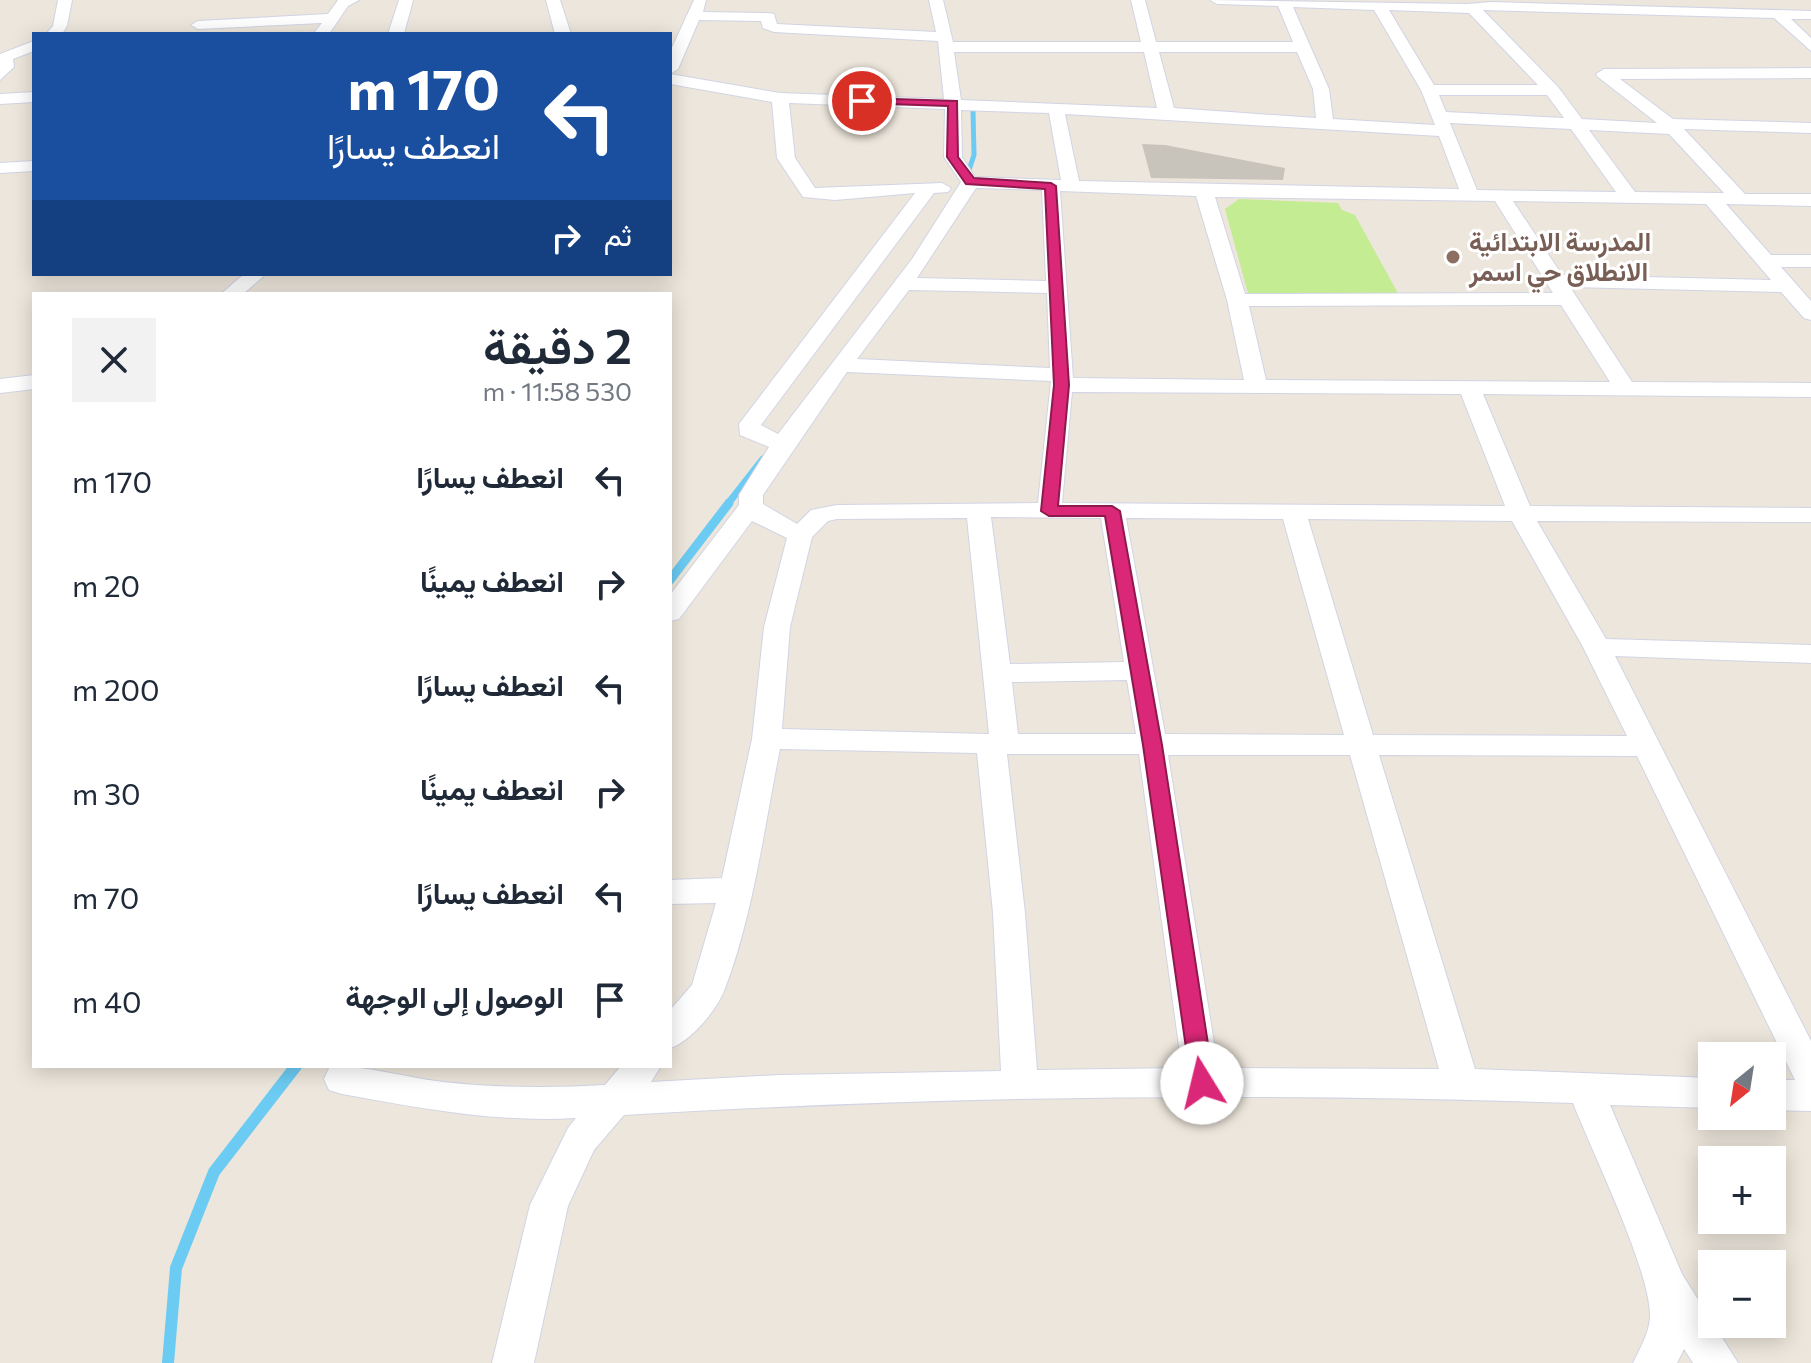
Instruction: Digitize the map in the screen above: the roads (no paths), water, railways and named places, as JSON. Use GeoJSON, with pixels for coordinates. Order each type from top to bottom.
{"type":"FeatureCollection","features":[{"type":"Feature","properties":{"kind":"street"},"geometry":{"type":"LineString","coordinates":[[56,32],[60,26],[65,0]]}},
{"type":"Feature","properties":{"kind":"street"},"geometry":{"type":"LineString","coordinates":[[323,32],[343,3],[352,0]]}},
{"type":"Feature","properties":{"kind":"street"},"geometry":{"type":"LineString","coordinates":[[397,32],[406,0]]}},
{"type":"Feature","properties":{"kind":"street"},"geometry":{"type":"LineString","coordinates":[[553,0],[562,32]]}},
{"type":"Feature","properties":{"kind":"street"},"geometry":{"type":"LineString","coordinates":[[684,0],[698,6],[769,17],[769,27],[774,28],[946,42],[1305,47]]}},
{"type":"Feature","properties":{"kind":"street"},"geometry":{"type":"LineString","coordinates":[[936,0],[946,42],[953,103],[953,157],[968,184]]}},
{"type":"Feature","properties":{"kind":"street"},"geometry":{"type":"LineString","coordinates":[[1138,0],[1167,113]]}},
{"type":"Feature","properties":{"kind":"street"},"geometry":{"type":"LineString","coordinates":[[1217,0],[1811,15]]}},
{"type":"Feature","properties":{"kind":"street"},"geometry":{"type":"LineString","coordinates":[[1284,3],[1321,89],[1325,123]]}},
{"type":"Feature","properties":{"kind":"street"},"geometry":{"type":"LineString","coordinates":[[1484,5],[1552,90],[1629,197]]}},
{"type":"Feature","properties":{"kind":"street"},"geometry":{"type":"LineString","coordinates":[[672,64],[698,6]]}},
{"type":"Feature","properties":{"kind":"street"},"geometry":{"type":"LineString","coordinates":[[1379,6],[1429,90],[1470,194]]}},
{"type":"Feature","properties":{"kind":"street"},"geometry":{"type":"LineString","coordinates":[[1778,14],[1811,46]]}},
{"type":"Feature","properties":{"kind":"street"},"geometry":{"type":"LineString","coordinates":[[198,25],[332,18]]}},
{"type":"Feature","properties":{"kind":"street"},"geometry":{"type":"LineString","coordinates":[[0,75],[6,67],[3,57],[32,47]]}},
{"type":"Feature","properties":{"kind":"street"},"geometry":{"type":"LineString","coordinates":[[1739,198],[1671,126],[1604,74],[1811,73]]}},
{"type":"Feature","properties":{"kind":"street"},"geometry":{"type":"LineString","coordinates":[[672,79],[780,98],[953,103],[1325,123],[1811,128]]}},
{"type":"Feature","properties":{"kind":"street"},"geometry":{"type":"LineString","coordinates":[[1429,90],[1552,90]]}},
{"type":"Feature","properties":{"kind":"street"},"geometry":{"type":"LineString","coordinates":[[0,99],[32,97]]}},
{"type":"Feature","properties":{"kind":"street"},"geometry":{"type":"LineString","coordinates":[[780,98],[786,158],[809,193],[835,195],[884,188],[968,184],[1204,191],[1811,200]]}},
{"type":"Feature","properties":{"kind":"street"},"geometry":{"type":"LineString","coordinates":[[1049,511],[1061,380],[1056,287],[1061,187],[1056,108]]}},
{"type":"Feature","properties":{"kind":"street"},"geometry":{"type":"LineString","coordinates":[[0,168],[32,166]]}},
{"type":"Feature","properties":{"kind":"street"},"geometry":{"type":"LineString","coordinates":[[672,610],[751,506],[751,495],[783,445],[938,236],[968,184]]}},
{"type":"Feature","properties":{"kind":"street"},"geometry":{"type":"LineString","coordinates":[[783,445],[748,430],[754,417],[929,188]]}},
{"type":"Feature","properties":{"kind":"street"},"geometry":{"type":"LineString","coordinates":[[1204,191],[1237,300],[1257,387]]}},
{"type":"Feature","properties":{"kind":"street"},"geometry":{"type":"LineString","coordinates":[[1500,195],[1624,387]]}},
{"type":"Feature","properties":{"kind":"street"},"geometry":{"type":"LineString","coordinates":[[1711,198],[1811,314]]}},
{"type":"Feature","properties":{"kind":"street"},"geometry":{"type":"LineString","coordinates":[[1765,261],[1811,261]]}},
{"type":"Feature","properties":{"kind":"street"},"geometry":{"type":"LineString","coordinates":[[234,292],[254,276]]}},
{"type":"Feature","properties":{"kind":"street"},"geometry":{"type":"LineString","coordinates":[[1558,281],[1786,286]]}},
{"type":"Feature","properties":{"kind":"street"},"geometry":{"type":"LineString","coordinates":[[902,284],[1056,287]]}},
{"type":"Feature","properties":{"kind":"street"},"geometry":{"type":"LineString","coordinates":[[1237,300],[1570,299]]}},
{"type":"Feature","properties":{"kind":"street"},"geometry":{"type":"LineString","coordinates":[[841,365],[1061,380],[1257,387],[1811,390]]}},
{"type":"Feature","properties":{"kind":"street"},"geometry":{"type":"LineString","coordinates":[[0,386],[32,382]]}},
{"type":"Feature","properties":{"kind":"street"},"geometry":{"type":"LineString","coordinates":[[1469,387],[1521,514],[1597,647],[1811,1077]]}},
{"type":"Feature","properties":{"kind":"street"},"geometry":{"type":"LineString","coordinates":[[751,506],[761,516],[800,535]]}},
{"type":"Feature","properties":{"kind":"street"},"geometry":{"type":"LineString","coordinates":[[978,510],[995,673],[1020,1085]]}},
{"type":"Feature","properties":{"kind":"street"},"geometry":{"type":"LineString","coordinates":[[672,1032],[707,991],[736,890],[767,739],[777,627],[800,535],[820,515],[837,512],[978,510],[1808,519]]}},
{"type":"Feature","properties":{"kind":"street"},"geometry":{"type":"LineString","coordinates":[[1112,511],[1152,745],[1202,1083]]}},
{"type":"Feature","properties":{"kind":"street"},"geometry":{"type":"LineString","coordinates":[[1294,514],[1461,1084]]}},
{"type":"Feature","properties":{"kind":"street"},"geometry":{"type":"LineString","coordinates":[[1597,647],[1811,654]]}},
{"type":"Feature","properties":{"kind":"street"},"geometry":{"type":"LineString","coordinates":[[995,673],[1140,671]]}},
{"type":"Feature","properties":{"kind":"street"},"geometry":{"type":"LineString","coordinates":[[767,739],[998,744],[1646,746]]}},
{"type":"Feature","properties":{"kind":"street"},"geometry":{"type":"LineString","coordinates":[[672,892],[736,890]]}},
{"type":"Feature","properties":{"kind":"street"},"geometry":{"type":"LineString","coordinates":[[347,1068],[342,1079],[444,1097],[546,1104],[779,1090],[1202,1083],[1461,1084],[1698,1093]]}},
{"type":"Feature","properties":{"kind":"street"},"geometry":{"type":"LineString","coordinates":[[513,1363],[549,1205],[581,1139],[641,1068]]}},
{"type":"Feature","properties":{"kind":"street"},"geometry":{"type":"LineString","coordinates":[[1585,1089],[1664,1280],[1717,1363]]}},
{"type":"Feature","properties":{"kind":"street"},"geometry":{"type":"LineString","coordinates":[[1786,1095],[1811,1096]]}},
{"type":"Feature","properties":{"kind":"street"},"geometry":{"type":"LineString","coordinates":[[1654,1363],[1664,1347],[1670,1317],[1664,1280]]}},
{"type":"Feature","properties":{"kind":"waterway"},"geometry":{"type":"LineString","coordinates":[[966,179],[974,155],[973,110]]}},
{"type":"Feature","properties":{"kind":"waterway"},"geometry":{"type":"LineString","coordinates":[[727,505],[763,459]]}},
{"type":"Feature","properties":{"kind":"waterway"},"geometry":{"type":"LineString","coordinates":[[672,577],[729,503]]}},
{"type":"Feature","properties":{"kind":"waterway"},"geometry":{"type":"LineString","coordinates":[[168,1363],[176,1268],[214,1172],[294,1068]]}},
{"type":"Feature","properties":{"kind":"place","name":"المدرسة الابتدائية الانطلاق حي اسمر"},"geometry":{"type":"Point","coordinates":[1453,257]}}]}
